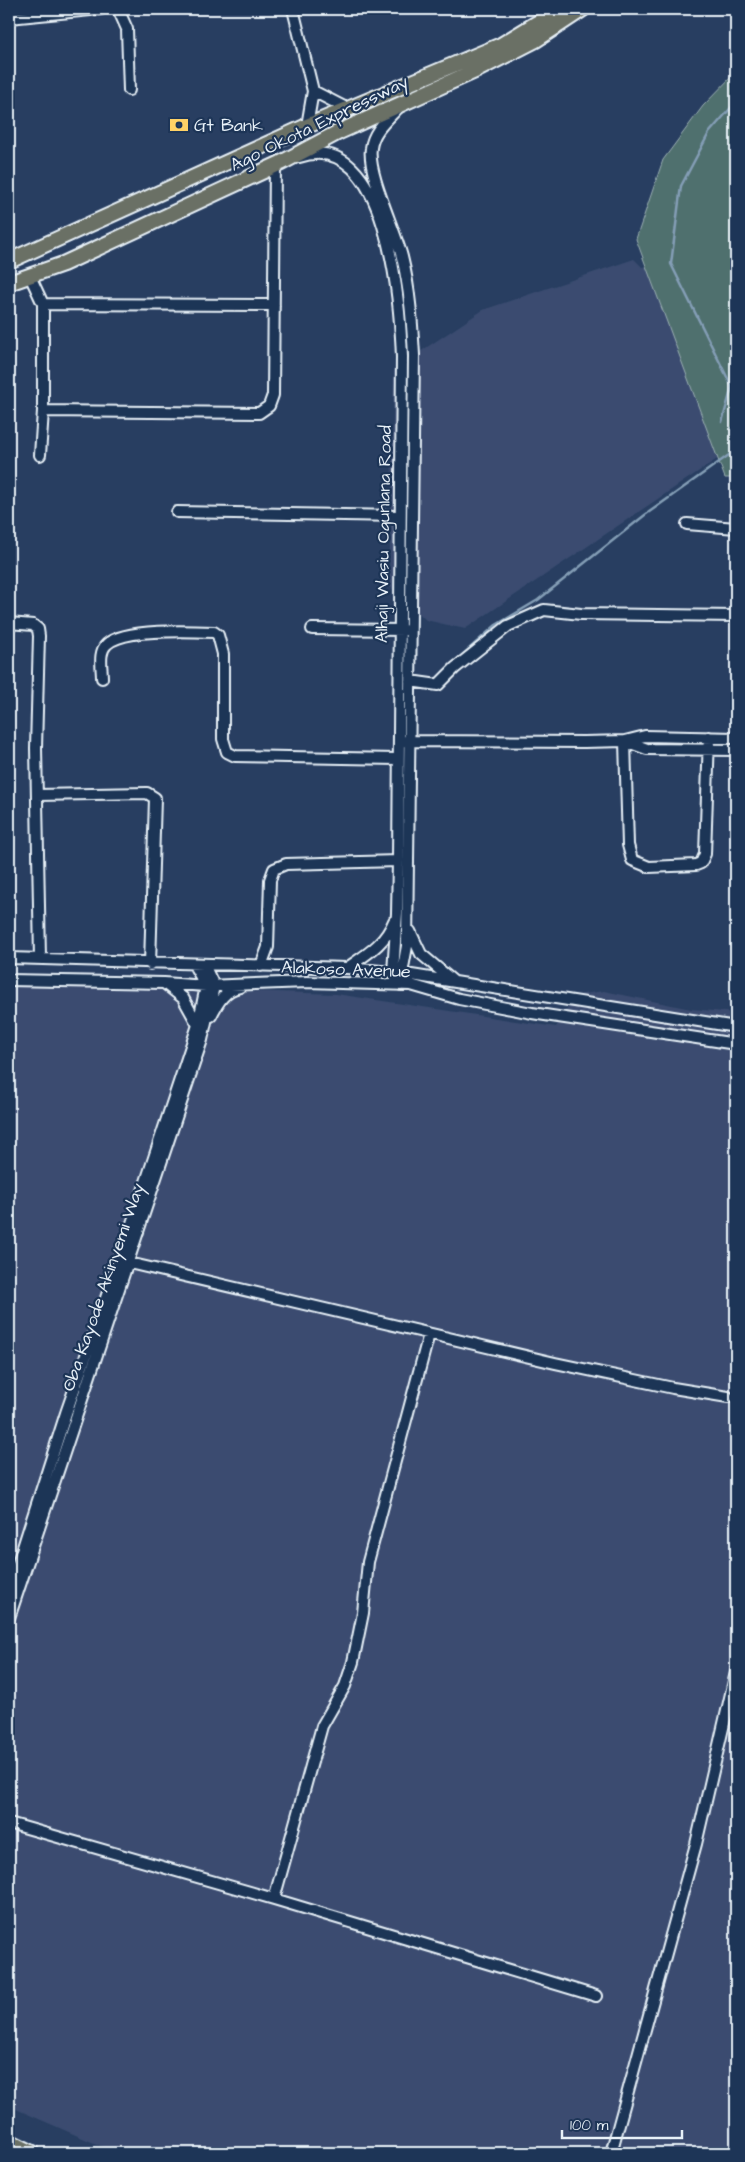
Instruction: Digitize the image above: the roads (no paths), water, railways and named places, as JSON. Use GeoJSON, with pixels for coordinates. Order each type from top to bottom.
{"type":"FeatureCollection","features":[{"type":"Feature","properties":{"kind":"main road","name":"Ago Okota Expressway"},"geometry":{"type":"LineString","coordinates":[[9,261],[307,126],[501,45],[560,9]]}},
{"type":"Feature","properties":{"kind":"main road","name":"Ago Okota Expressway"},"geometry":{"type":"LineString","coordinates":[[9,283],[63,264],[278,165],[339,132],[477,70],[536,40],[583,9]]}},
{"type":"Feature","properties":{"kind":"main road"},"geometry":{"type":"LineString","coordinates":[[9,2141],[33,2153]]}},
{"type":"Feature","properties":{"kind":"street"},"geometry":{"type":"LineString","coordinates":[[9,18],[101,9]]}},
{"type":"Feature","properties":{"kind":"street"},"geometry":{"type":"LineString","coordinates":[[118,9],[127,29],[129,90]]}},
{"type":"Feature","properties":{"kind":"street"},"geometry":{"type":"LineString","coordinates":[[293,9],[313,90],[307,126]]}},
{"type":"Feature","properties":{"kind":"street"},"geometry":{"type":"LineString","coordinates":[[313,90],[348,109]]}},
{"type":"Feature","properties":{"kind":"street","name":"Alhaji Wasiu Ogunlana Road"},"geometry":{"type":"LineString","coordinates":[[398,972],[407,957],[408,919],[411,478],[414,386],[412,326],[403,262],[374,175],[370,156],[373,140],[380,127],[402,104]]}},
{"type":"Feature","properties":{"kind":"street","name":"Alhaji Wasiu Ogunlana Road"},"geometry":{"type":"LineString","coordinates":[[278,165],[305,155],[319,155],[343,161],[352,167],[366,184],[385,235],[395,279],[402,328],[398,630],[398,972]]}},
{"type":"Feature","properties":{"kind":"street"},"geometry":{"type":"LineString","coordinates":[[43,411],[259,413],[268,406],[273,394],[278,165]]}},
{"type":"Feature","properties":{"kind":"street"},"geometry":{"type":"LineString","coordinates":[[30,276],[43,304],[43,411],[40,455]]}},
{"type":"Feature","properties":{"kind":"street"},"geometry":{"type":"LineString","coordinates":[[43,304],[274,305]]}},
{"type":"Feature","properties":{"kind":"street"},"geometry":{"type":"LineString","coordinates":[[176,512],[399,516]]}},
{"type":"Feature","properties":{"kind":"street"},"geometry":{"type":"LineString","coordinates":[[688,524],[736,528]]}},
{"type":"Feature","properties":{"kind":"street"},"geometry":{"type":"LineString","coordinates":[[410,681],[438,685],[455,668],[508,626],[544,610],[580,614],[736,616]]}},
{"type":"Feature","properties":{"kind":"street"},"geometry":{"type":"LineString","coordinates":[[9,624],[33,625],[38,629],[37,795],[40,958]]}},
{"type":"Feature","properties":{"kind":"street"},"geometry":{"type":"LineString","coordinates":[[312,628],[410,630]]}},
{"type":"Feature","properties":{"kind":"street"},"geometry":{"type":"LineString","coordinates":[[102,678],[101,656],[108,644],[117,639],[148,633],[214,632],[218,635],[223,654],[223,739],[226,752],[235,756],[398,759]]}},
{"type":"Feature","properties":{"kind":"street"},"geometry":{"type":"LineString","coordinates":[[398,741],[625,741],[645,736],[736,738]]}},
{"type":"Feature","properties":{"kind":"street"},"geometry":{"type":"LineString","coordinates":[[625,741],[630,854],[632,860],[649,867],[696,864],[701,863],[703,859],[708,795],[709,737]]}},
{"type":"Feature","properties":{"kind":"street"},"geometry":{"type":"LineString","coordinates":[[625,741],[647,749],[736,750]]}},
{"type":"Feature","properties":{"kind":"street"},"geometry":{"type":"LineString","coordinates":[[37,795],[147,793],[154,798],[150,964]]}},
{"type":"Feature","properties":{"kind":"street"},"geometry":{"type":"LineString","coordinates":[[261,966],[268,947],[270,880],[274,869],[286,864],[398,861]]}},
{"type":"Feature","properties":{"kind":"street"},"geometry":{"type":"LineString","coordinates":[[347,968],[382,942],[397,913]]}},
{"type":"Feature","properties":{"kind":"street"},"geometry":{"type":"LineString","coordinates":[[408,919],[412,939],[421,954],[454,982]]}},
{"type":"Feature","properties":{"kind":"street","name":"Alakoso Avenue"},"geometry":{"type":"LineString","coordinates":[[9,958],[150,964],[347,968],[398,972],[736,1028]]}},
{"type":"Feature","properties":{"kind":"street"},"geometry":{"type":"LineString","coordinates":[[199,965],[210,986]]}},
{"type":"Feature","properties":{"kind":"street"},"geometry":{"type":"LineString","coordinates":[[398,972],[400,985]]}},
{"type":"Feature","properties":{"kind":"street"},"geometry":{"type":"LineString","coordinates":[[398,972],[411,985]]}},
{"type":"Feature","properties":{"kind":"street","name":"Alakoso Avenue"},"geometry":{"type":"LineString","coordinates":[[9,980],[164,983],[210,986],[267,982],[352,982],[411,985],[459,999],[532,1013],[736,1044]]}},
{"type":"Feature","properties":{"kind":"street"},"geometry":{"type":"LineString","coordinates":[[164,983],[183,998],[201,1028],[217,1004],[233,988],[267,982]]}},
{"type":"Feature","properties":{"kind":"street","name":"Oba Kayode Akinyemi Way"},"geometry":{"type":"LineString","coordinates":[[9,1618],[129,1263],[201,1028],[210,986]]}},
{"type":"Feature","properties":{"kind":"street","name":"Oba Kayode Akinyemi Way"},"geometry":{"type":"LineString","coordinates":[[9,1591],[66,1413],[201,1028]]}},
{"type":"Feature","properties":{"kind":"street"},"geometry":{"type":"LineString","coordinates":[[129,1263],[612,1376],[728,1397]]}},
{"type":"Feature","properties":{"kind":"street"},"geometry":{"type":"LineString","coordinates":[[274,1899],[322,1726],[345,1686],[353,1662],[363,1613],[368,1562],[428,1334]]}},
{"type":"Feature","properties":{"kind":"street"},"geometry":{"type":"LineString","coordinates":[[611,2153],[696,1844],[736,1672]]}},
{"type":"Feature","properties":{"kind":"street"},"geometry":{"type":"LineString","coordinates":[[9,1823],[274,1899],[596,1996]]}},
{"type":"Feature","properties":{"kind":"waterway"},"geometry":{"type":"LineString","coordinates":[[722,422],[732,387],[671,264],[681,186],[709,133],[736,102]]}},
{"type":"Feature","properties":{"kind":"waterway"},"geometry":{"type":"LineString","coordinates":[[732,428],[736,430]]}},
{"type":"Feature","properties":{"kind":"waterway"},"geometry":{"type":"LineString","coordinates":[[443,672],[496,625],[538,600],[645,515],[736,450]]}},
{"type":"Feature","properties":{"kind":"place","name":"Gt Bank"},"geometry":{"type":"Point","coordinates":[179,125]}}]}
